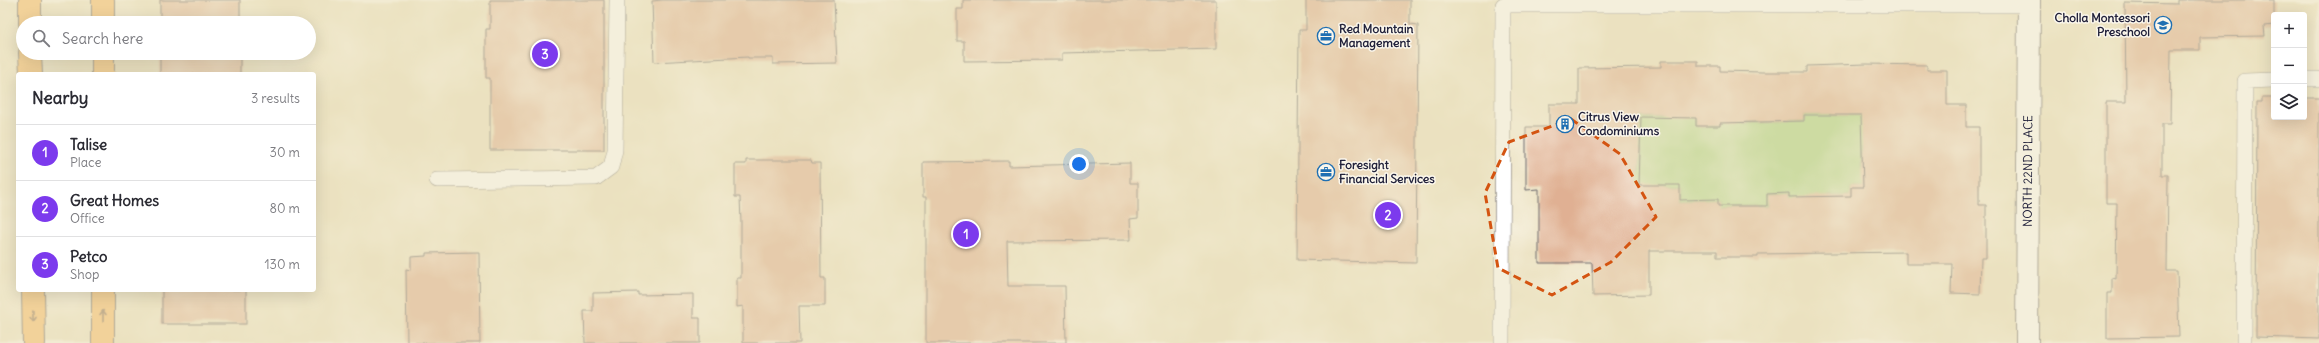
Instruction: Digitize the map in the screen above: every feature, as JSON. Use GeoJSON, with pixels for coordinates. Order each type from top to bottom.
{"type":"FeatureCollection","features":[{"type":"Feature","properties":{"kind":"main road"},"geometry":{"type":"LineString","coordinates":[[30,0],[30,16]]}},
{"type":"Feature","properties":{"kind":"main road"},"geometry":{"type":"LineString","coordinates":[[103,0],[103,16]]}},
{"type":"Feature","properties":{"kind":"main road"},"geometry":{"type":"LineString","coordinates":[[30,60],[31,72]]}},
{"type":"Feature","properties":{"kind":"main road"},"geometry":{"type":"LineString","coordinates":[[103,60],[103,72]]}},
{"type":"Feature","properties":{"kind":"main road"},"geometry":{"type":"LineString","coordinates":[[33,292],[34,343]]}},
{"type":"Feature","properties":{"kind":"main road"},"geometry":{"type":"LineString","coordinates":[[104,292],[104,343]]}},
{"type":"Feature","properties":{"kind":"street","name":"NORTH 22ND PLACE"},"geometry":{"type":"LineString","coordinates":[[2027,343],[2029,2]]}},
{"type":"Feature","properties":{"kind":"lane"},"geometry":{"type":"LineString","coordinates":[[437,180],[596,178],[611,167],[615,150],[617,0]]}},
{"type":"Feature","properties":{"kind":"lane"},"geometry":{"type":"LineString","coordinates":[[1502,343],[1503,3],[2029,2]]}},
{"type":"Feature","properties":{"kind":"lane"},"geometry":{"type":"LineString","coordinates":[[2307,80],[2319,79]]}},
{"type":"Feature","properties":{"kind":"lane"},"geometry":{"type":"LineString","coordinates":[[2244,343],[2245,81],[2271,80]]}},
{"type":"Feature","properties":{"kind":"highlighted area"},"geometry":{"type":"Polygon","coordinates":[[[1571,119],[1620,154],[1656,217],[1611,262],[1552,295],[1498,268],[1485,193],[1509,142],[1571,119]]]}},
{"type":"Feature","properties":{"kind":"green space"},"geometry":{"type":"Polygon","coordinates":[[[1662,111],[1696,111],[1696,126],[1719,126],[1720,117],[1741,118],[1743,123],[1804,121],[1804,115],[1868,115],[1868,125],[1889,125],[1890,117],[1925,117],[1925,125],[1915,126],[1915,149],[1925,149],[1925,186],[1945,186],[1946,205],[1944,205],[1946,212],[1906,213],[1907,188],[1851,187],[1851,196],[1829,196],[1829,201],[1789,201],[1789,193],[1767,194],[1767,205],[1718,206],[1718,199],[1680,200],[1680,185],[1659,185],[1659,194],[1637,194],[1637,206],[1597,206],[1592,189],[1593,149],[1587,149],[1587,129],[1579,129],[1580,118],[1615,119],[1615,128],[1639,129],[1640,117],[1661,118],[1662,111]],[[1872,135],[1872,141],[1869,141],[1868,147],[1862,147],[1862,168],[1885,167],[1885,161],[1890,161],[1889,156],[1893,156],[1893,135],[1872,135]],[[1608,139],[1608,159],[1614,160],[1614,167],[1618,167],[1619,171],[1640,172],[1640,149],[1635,149],[1635,144],[1631,144],[1631,139],[1608,139]]]}},
{"type":"Feature","properties":{"kind":"building"},"geometry":{"type":"Polygon","coordinates":[[[160,0],[240,0],[240,16],[160,16],[160,0]]]}},
{"type":"Feature","properties":{"kind":"building"},"geometry":{"type":"Polygon","coordinates":[[[490,0],[604,0],[604,150],[490,150],[490,78],[486,78],[486,29],[490,29],[490,0]]]}},
{"type":"Feature","properties":{"kind":"building"},"geometry":{"type":"Polygon","coordinates":[[[834,0],[837,63],[773,64],[773,58],[748,57],[654,62],[652,1],[834,0]]]}},
{"type":"Feature","properties":{"kind":"building"},"geometry":{"type":"Polygon","coordinates":[[[963,0],[1216,0],[1216,49],[1062,53],[1062,60],[964,61],[964,41],[957,41],[957,9],[963,9],[963,0]]]}},
{"type":"Feature","properties":{"kind":"building"},"geometry":{"type":"Polygon","coordinates":[[[1306,0],[1410,0],[1410,24],[1418,25],[1416,263],[1297,260],[1299,30],[1306,30],[1306,0]]]}},
{"type":"Feature","properties":{"kind":"building"},"geometry":{"type":"Polygon","coordinates":[[[2178,0],[2274,0],[2274,12],[2271,12],[2271,25],[2264,26],[2265,36],[2200,37],[2200,50],[2171,50],[2170,124],[2162,124],[2162,175],[2168,175],[2167,271],[2177,271],[2179,337],[2107,338],[2107,293],[2112,293],[2112,278],[2116,279],[2117,203],[2106,203],[2106,102],[2126,102],[2125,3],[2178,4],[2178,0]]]}},
{"type":"Feature","properties":{"kind":"building"},"geometry":{"type":"Polygon","coordinates":[[[160,60],[240,60],[240,72],[160,72],[160,60]]]}},
{"type":"Feature","properties":{"kind":"building"},"geometry":{"type":"Polygon","coordinates":[[[1661,61],[1698,61],[1698,66],[1720,66],[1720,71],[1807,72],[1807,66],[1866,64],[1927,65],[1927,70],[1947,70],[1947,105],[1966,105],[1966,127],[1979,127],[1979,205],[1986,205],[1986,258],[1981,258],[1980,294],[1951,293],[1952,264],[1906,264],[1906,252],[1758,254],[1758,257],[1717,257],[1717,251],[1649,251],[1649,295],[1593,296],[1592,263],[1539,263],[1539,189],[1526,190],[1526,127],[1549,127],[1549,104],[1579,104],[1579,68],[1661,67],[1661,61]],[[1804,115],[1804,121],[1720,123],[1720,126],[1696,126],[1696,118],[1641,117],[1639,185],[1680,185],[1680,200],[1718,199],[1718,206],[1767,206],[1767,194],[1789,193],[1789,197],[1851,196],[1851,187],[1863,187],[1861,115],[1804,115]]]}},
{"type":"Feature","properties":{"kind":"building"},"geometry":{"type":"Polygon","coordinates":[[[2262,97],[2271,97],[2271,120],[2307,120],[2307,98],[2319,98],[2319,339],[2256,337],[2257,102],[2262,102],[2262,97]]]}},
{"type":"Feature","properties":{"kind":"building"},"geometry":{"type":"Polygon","coordinates":[[[746,160],[811,160],[812,163],[820,163],[821,278],[825,278],[825,306],[799,306],[800,343],[743,343],[743,306],[737,307],[737,278],[741,278],[741,222],[740,197],[735,197],[735,164],[746,164],[746,160]]]}},
{"type":"Feature","properties":{"kind":"building"},"geometry":{"type":"Polygon","coordinates":[[[1009,161],[1009,166],[1130,163],[1130,183],[1138,183],[1138,218],[1130,219],[1131,240],[1007,241],[1008,286],[1065,286],[1066,343],[926,343],[926,197],[923,197],[923,162],[1009,161]]]}},
{"type":"Feature","properties":{"kind":"building"},"geometry":{"type":"Polygon","coordinates":[[[479,252],[480,343],[407,343],[406,269],[411,270],[411,257],[426,256],[426,253],[479,252]]]}},
{"type":"Feature","properties":{"kind":"building"},"geometry":{"type":"Polygon","coordinates":[[[162,292],[246,292],[246,324],[162,324],[162,292]]]}},
{"type":"Feature","properties":{"kind":"building"},"geometry":{"type":"Polygon","coordinates":[[[638,292],[638,295],[693,294],[693,318],[700,318],[700,343],[585,343],[584,311],[593,311],[593,293],[638,292]]]}},
{"type":"Feature","properties":{"kind":"place","name":"Cholla Montessori Preschool"},"geometry":{"type":"Point","coordinates":[2163,25]}},
{"type":"Feature","properties":{"kind":"place","name":"Red Mountain Management"},"geometry":{"type":"Point","coordinates":[1326,36]}},
{"type":"Feature","properties":{"kind":"place","name":"Petco"},"geometry":{"type":"Point","coordinates":[545,54]}},
{"type":"Feature","properties":{"kind":"place","name":"Citrus View Condominiums"},"geometry":{"type":"Point","coordinates":[1565,124]}},
{"type":"Feature","properties":{"kind":"place","name":"Foresight Financial Services"},"geometry":{"type":"Point","coordinates":[1326,172]}},
{"type":"Feature","properties":{"kind":"place","name":"Great Homes"},"geometry":{"type":"Point","coordinates":[1388,215]}},
{"type":"Feature","properties":{"kind":"place","name":"Talise"},"geometry":{"type":"Point","coordinates":[966,234]}}]}
